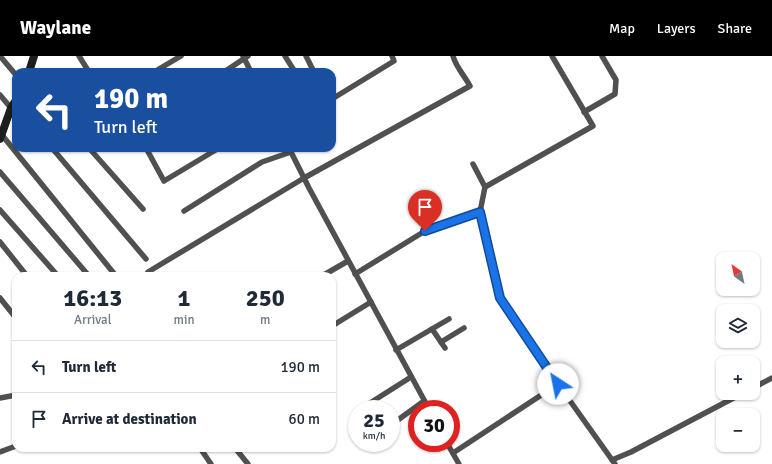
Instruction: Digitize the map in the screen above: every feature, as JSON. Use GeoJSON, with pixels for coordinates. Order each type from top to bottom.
{"type":"FeatureCollection","features":[{"type":"Feature","properties":{"kind":"street"},"geometry":{"type":"LineString","coordinates":[[0,56],[12,70]]}},
{"type":"Feature","properties":{"kind":"street"},"geometry":{"type":"LineString","coordinates":[[79,56],[86,68]]}},
{"type":"Feature","properties":{"kind":"street"},"geometry":{"type":"LineString","coordinates":[[160,68],[180,56]]}},
{"type":"Feature","properties":{"kind":"street"},"geometry":{"type":"LineString","coordinates":[[285,56],[292,68]]}},
{"type":"Feature","properties":{"kind":"street"},"geometry":{"type":"LineString","coordinates":[[306,56],[312,68]]}},
{"type":"Feature","properties":{"kind":"street"},"geometry":{"type":"LineString","coordinates":[[336,97],[394,61],[392,56]]}},
{"type":"Feature","properties":{"kind":"street"},"geometry":{"type":"LineString","coordinates":[[148,272],[304,178],[470,86],[455,64],[453,56]]}},
{"type":"Feature","properties":{"kind":"street"},"geometry":{"type":"LineString","coordinates":[[485,187],[592,126],[552,56]]}},
{"type":"Feature","properties":{"kind":"street"},"geometry":{"type":"LineString","coordinates":[[584,112],[615,94],[616,80],[602,56]]}},
{"type":"Feature","properties":{"kind":"street"},"geometry":{"type":"LineString","coordinates":[[30,68],[32,57]]}},
{"type":"Feature","properties":{"kind":"street"},"geometry":{"type":"LineString","coordinates":[[230,68],[245,57],[249,68]]}},
{"type":"Feature","properties":{"kind":"street"},"geometry":{"type":"LineString","coordinates":[[0,96],[12,108]]}},
{"type":"Feature","properties":{"kind":"street"},"geometry":{"type":"LineString","coordinates":[[12,114],[1,137],[12,150]]}},
{"type":"Feature","properties":{"kind":"street"},"geometry":{"type":"LineString","coordinates":[[13,152],[113,272]]}},
{"type":"Feature","properties":{"kind":"street"},"geometry":{"type":"LineString","coordinates":[[55,152],[146,259]]}},
{"type":"Feature","properties":{"kind":"street"},"geometry":{"type":"LineString","coordinates":[[93,152],[143,209]]}},
{"type":"Feature","properties":{"kind":"street"},"geometry":{"type":"LineString","coordinates":[[148,152],[164,181],[212,152]]}},
{"type":"Feature","properties":{"kind":"street"},"geometry":{"type":"LineString","coordinates":[[184,211],[262,162],[285,152]]}},
{"type":"Feature","properties":{"kind":"street"},"geometry":{"type":"LineString","coordinates":[[291,152],[423,400]]}},
{"type":"Feature","properties":{"kind":"street"},"geometry":{"type":"LineString","coordinates":[[473,164],[485,187],[480,212],[500,298],[558,384],[614,462],[730,400]]}},
{"type":"Feature","properties":{"kind":"street"},"geometry":{"type":"LineString","coordinates":[[0,172],[87,272]]}},
{"type":"Feature","properties":{"kind":"street"},"geometry":{"type":"LineString","coordinates":[[0,210],[54,272]]}},
{"type":"Feature","properties":{"kind":"street"},"geometry":{"type":"LineString","coordinates":[[355,274],[425,231],[480,212]]}},
{"type":"Feature","properties":{"kind":"street"},"geometry":{"type":"LineString","coordinates":[[0,242],[24,272]]}},
{"type":"Feature","properties":{"kind":"street"},"geometry":{"type":"LineString","coordinates":[[328,272],[348,260]]}},
{"type":"Feature","properties":{"kind":"street"},"geometry":{"type":"LineString","coordinates":[[0,298],[12,313]]}},
{"type":"Feature","properties":{"kind":"street"},"geometry":{"type":"LineString","coordinates":[[336,323],[370,302]]}},
{"type":"Feature","properties":{"kind":"street"},"geometry":{"type":"LineString","coordinates":[[396,350],[449,319]]}},
{"type":"Feature","properties":{"kind":"street"},"geometry":{"type":"LineString","coordinates":[[432,328],[445,348]]}},
{"type":"Feature","properties":{"kind":"street"},"geometry":{"type":"LineString","coordinates":[[441,342],[464,328]]}},
{"type":"Feature","properties":{"kind":"street"},"geometry":{"type":"LineString","coordinates":[[375,400],[410,377]]}},
{"type":"Feature","properties":{"kind":"street"},"geometry":{"type":"LineString","coordinates":[[760,384],[772,378]]}},
{"type":"Feature","properties":{"kind":"street"},"geometry":{"type":"LineString","coordinates":[[459,464],[453,453],[558,384]]}},
{"type":"Feature","properties":{"kind":"street"},"geometry":{"type":"LineString","coordinates":[[0,398],[12,396]]}},
{"type":"Feature","properties":{"kind":"street"},"geometry":{"type":"LineString","coordinates":[[0,452],[12,448]]}},
{"type":"Feature","properties":{"kind":"street"},"geometry":{"type":"LineString","coordinates":[[203,452],[211,464]]}},
{"type":"Feature","properties":{"kind":"street"},"geometry":{"type":"LineString","coordinates":[[238,452],[248,464]]}},
{"type":"Feature","properties":{"kind":"route"},"geometry":{"type":"LineString","coordinates":[[425,231],[480,212],[500,298],[558,384]]}}]}
